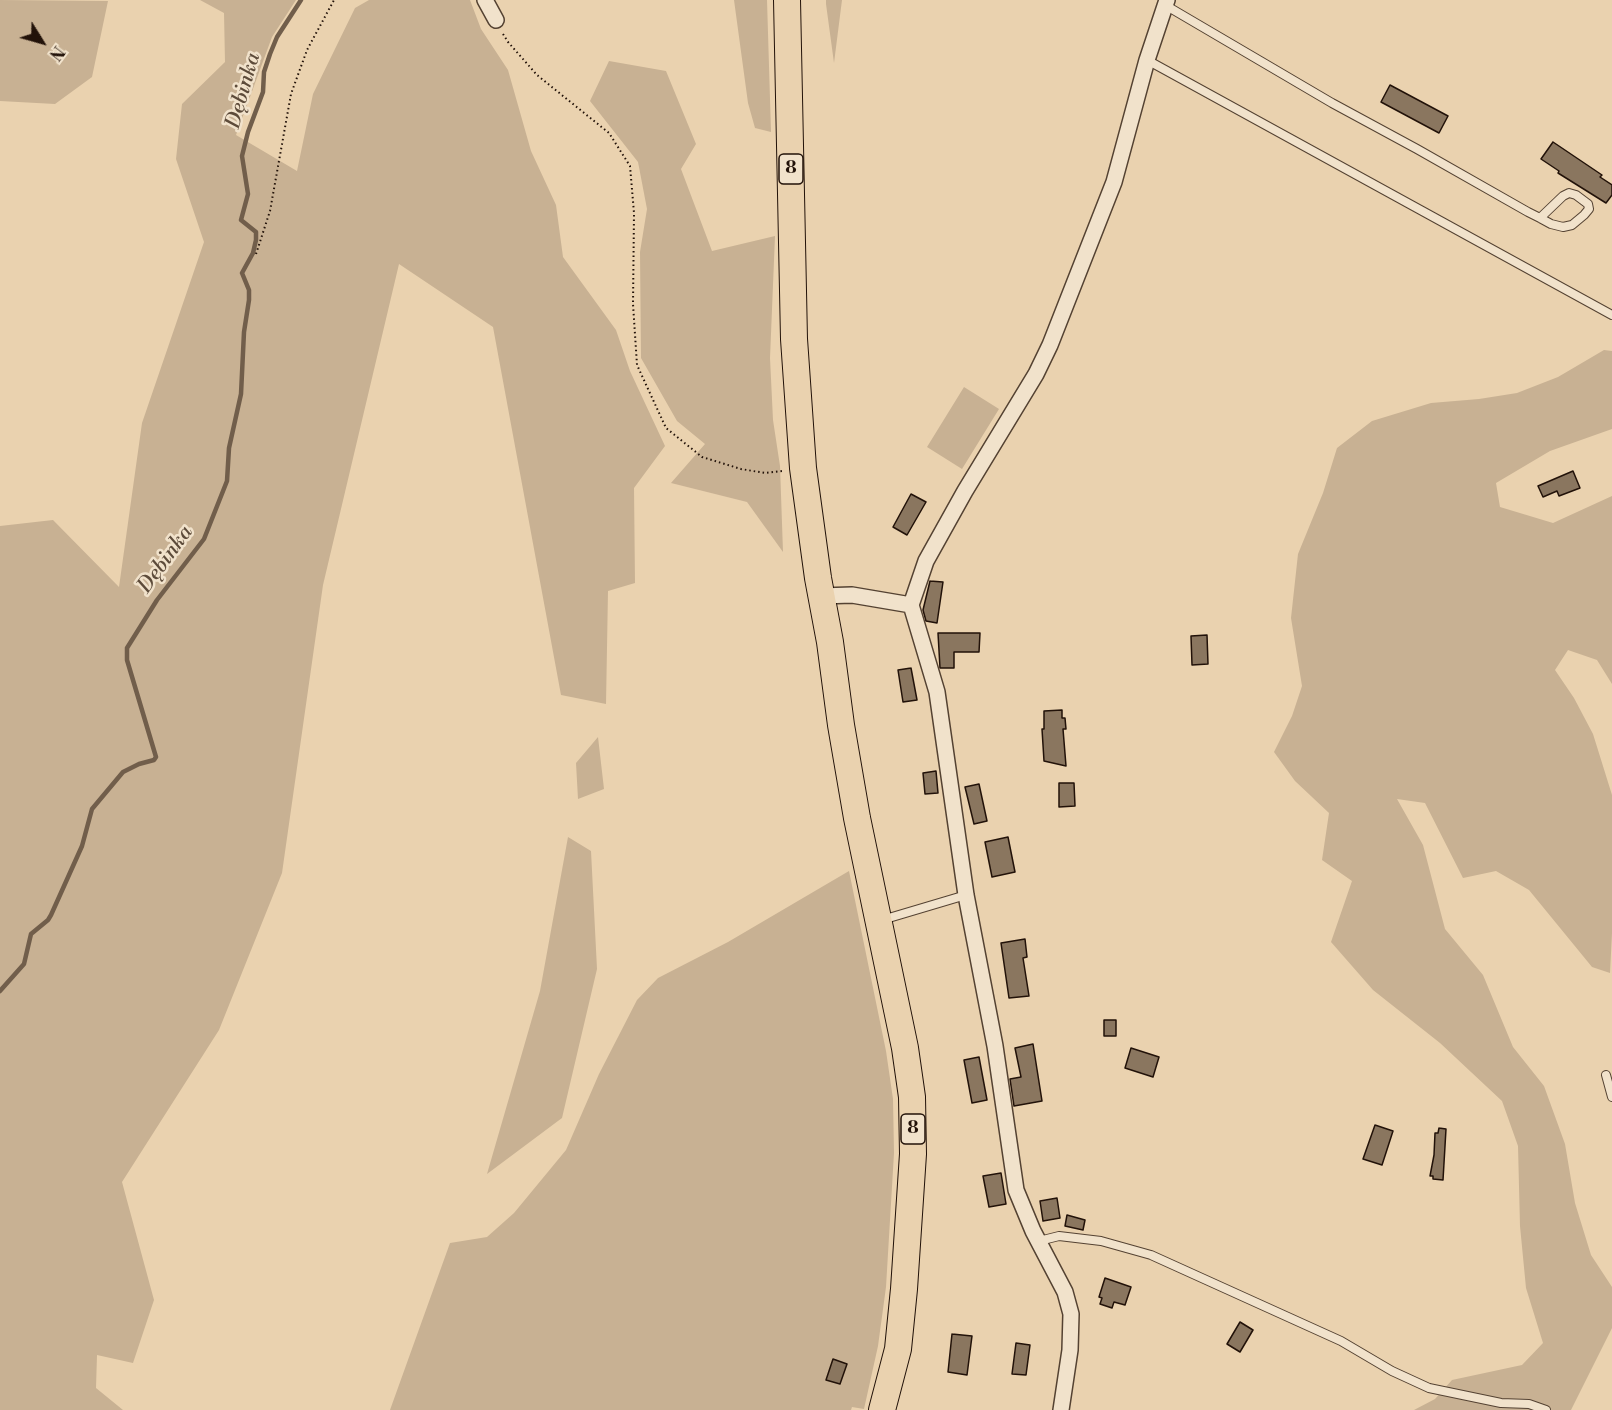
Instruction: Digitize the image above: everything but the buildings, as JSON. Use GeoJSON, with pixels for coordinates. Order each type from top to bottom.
{"type":"FeatureCollection","features":[{"type":"Feature","properties":{"kind":"highway","name":"8"},"geometry":{"type":"LineString","coordinates":[[787,0],[795,349],[803,468],[856,818],[906,1057],[912,1097],[913,1154],[904,1289],[898,1349],[882,1410]]}},
{"type":"Feature","properties":{"kind":"street"},"geometry":{"type":"LineString","coordinates":[[485,0],[496,20]]}},
{"type":"Feature","properties":{"kind":"street"},"geometry":{"type":"LineString","coordinates":[[1061,1410],[1070,1350],[1071,1314],[1065,1292],[1016,1190],[993,1034],[966,895],[937,692],[910,605],[926,561],[965,491],[1036,374],[1050,345],[1114,182],[1147,60],[1166,3]]}},
{"type":"Feature","properties":{"kind":"street"},"geometry":{"type":"LineString","coordinates":[[821,596],[852,595],[910,605]]}},
{"type":"Feature","properties":{"kind":"lane"},"geometry":{"type":"LineString","coordinates":[[1166,3],[1332,103],[1540,218],[1563,227],[1572,225],[1589,209],[1588,204],[1569,193],[1563,195],[1540,218]]}},
{"type":"Feature","properties":{"kind":"lane"},"geometry":{"type":"LineString","coordinates":[[1147,60],[1612,315]]}},
{"type":"Feature","properties":{"kind":"lane"},"geometry":{"type":"LineString","coordinates":[[878,922],[966,895]]}},
{"type":"Feature","properties":{"kind":"lane"},"geometry":{"type":"LineString","coordinates":[[1605,1076],[1612,1097]]}},
{"type":"Feature","properties":{"kind":"lane"},"geometry":{"type":"LineString","coordinates":[[1039,1241],[1059,1236],[1101,1242],[1151,1255],[1341,1341],[1392,1371],[1429,1388],[1502,1403],[1529,1404],[1546,1410]]}},
{"type":"Feature","properties":{"kind":"path"},"geometry":{"type":"LineString","coordinates":[[256,254],[270,211],[291,93],[307,50],[334,0]]}},
{"type":"Feature","properties":{"kind":"path"},"geometry":{"type":"LineString","coordinates":[[496,20],[508,42],[537,75],[609,133],[630,166],[634,213],[633,304],[636,365],[666,428],[702,457],[741,469],[765,472],[803,468]]}},
{"type":"Feature","properties":{"kind":"shaded area"},"geometry":{"type":"Polygon","coordinates":[[[0,0],[108,1],[92,77],[55,104],[0,101],[0,0]]]}},
{"type":"Feature","properties":{"kind":"shaded area"},"geometry":{"type":"Polygon","coordinates":[[[200,0],[296,0],[272,37],[236,135],[297,171],[313,94],[355,8],[369,0],[470,0],[481,29],[508,70],[531,151],[556,205],[563,257],[616,330],[630,371],[665,446],[634,488],[635,583],[608,591],[606,704],[561,695],[493,327],[399,264],[323,585],[282,873],[219,1030],[122,1182],[154,1300],[133,1363],[97,1355],[96,1388],[123,1410],[0,1410],[0,526],[53,520],[119,587],[142,423],[204,242],[176,159],[182,104],[225,62],[224,13],[200,0]]]}},
{"type":"Feature","properties":{"kind":"shaded area"},"geometry":{"type":"Polygon","coordinates":[[[734,0],[767,0],[771,132],[755,128],[748,103],[734,0]]]}},
{"type":"Feature","properties":{"kind":"shaded area"},"geometry":{"type":"Polygon","coordinates":[[[826,0],[842,0],[834,63],[826,4],[826,0]]]}},
{"type":"Feature","properties":{"kind":"shaded area"},"geometry":{"type":"Polygon","coordinates":[[[609,61],[666,71],[696,144],[681,169],[712,251],[775,236],[770,358],[773,420],[780,466],[783,552],[747,502],[671,483],[705,444],[677,421],[641,358],[640,252],[647,209],[638,162],[590,101],[609,61]]]}},
{"type":"Feature","properties":{"kind":"shaded area"},"geometry":{"type":"Polygon","coordinates":[[[1604,350],[1612,351],[1612,429],[1550,451],[1496,483],[1500,507],[1553,523],[1612,496],[1612,684],[1597,660],[1568,650],[1555,670],[1574,698],[1593,734],[1612,795],[1610,973],[1592,967],[1529,890],[1496,871],[1463,878],[1425,803],[1397,799],[1423,845],[1445,929],[1483,975],[1513,1047],[1544,1086],[1565,1144],[1575,1203],[1591,1255],[1612,1287],[1612,1328],[1571,1410],[1414,1410],[1435,1399],[1452,1380],[1522,1365],[1543,1343],[1526,1288],[1520,1226],[1518,1146],[1502,1101],[1440,1043],[1373,990],[1331,942],[1352,881],[1322,860],[1329,813],[1295,781],[1274,752],[1292,716],[1302,686],[1291,618],[1298,554],[1323,493],[1337,448],[1372,421],[1431,403],[1517,393],[1558,377],[1604,350]]]}},
{"type":"Feature","properties":{"kind":"shaded area"},"geometry":{"type":"Polygon","coordinates":[[[964,387],[999,409],[962,469],[927,447],[964,387]]]}},
{"type":"Feature","properties":{"kind":"shaded area"},"geometry":{"type":"Polygon","coordinates":[[[598,737],[604,789],[578,799],[576,763],[598,737]]]}},
{"type":"Feature","properties":{"kind":"shaded area"},"geometry":{"type":"Polygon","coordinates":[[[568,837],[591,851],[597,969],[562,1118],[487,1174],[540,991],[568,837]]]}},
{"type":"Feature","properties":{"kind":"shaded area"},"geometry":{"type":"Polygon","coordinates":[[[849,871],[886,1051],[893,1099],[894,1153],[886,1287],[878,1346],[864,1409],[852,1407],[851,1410],[390,1410],[450,1243],[487,1237],[514,1213],[566,1150],[599,1074],[637,1000],[658,978],[728,942],[849,871]]]}},
{"type":"Feature","properties":{"kind":"waterway","name":"Dębinka"},"geometry":{"type":"LineString","coordinates":[[0,991],[24,964],[31,934],[51,915],[82,846],[92,809],[123,772],[154,760],[156,757],[127,660],[127,648],[157,600],[204,539],[227,481],[229,448],[241,394],[244,332],[249,300],[249,290],[242,273],[253,253],[256,240],[256,232],[241,220],[248,194],[242,156],[263,92],[264,72],[270,54],[277,37],[301,0]]}}]}
